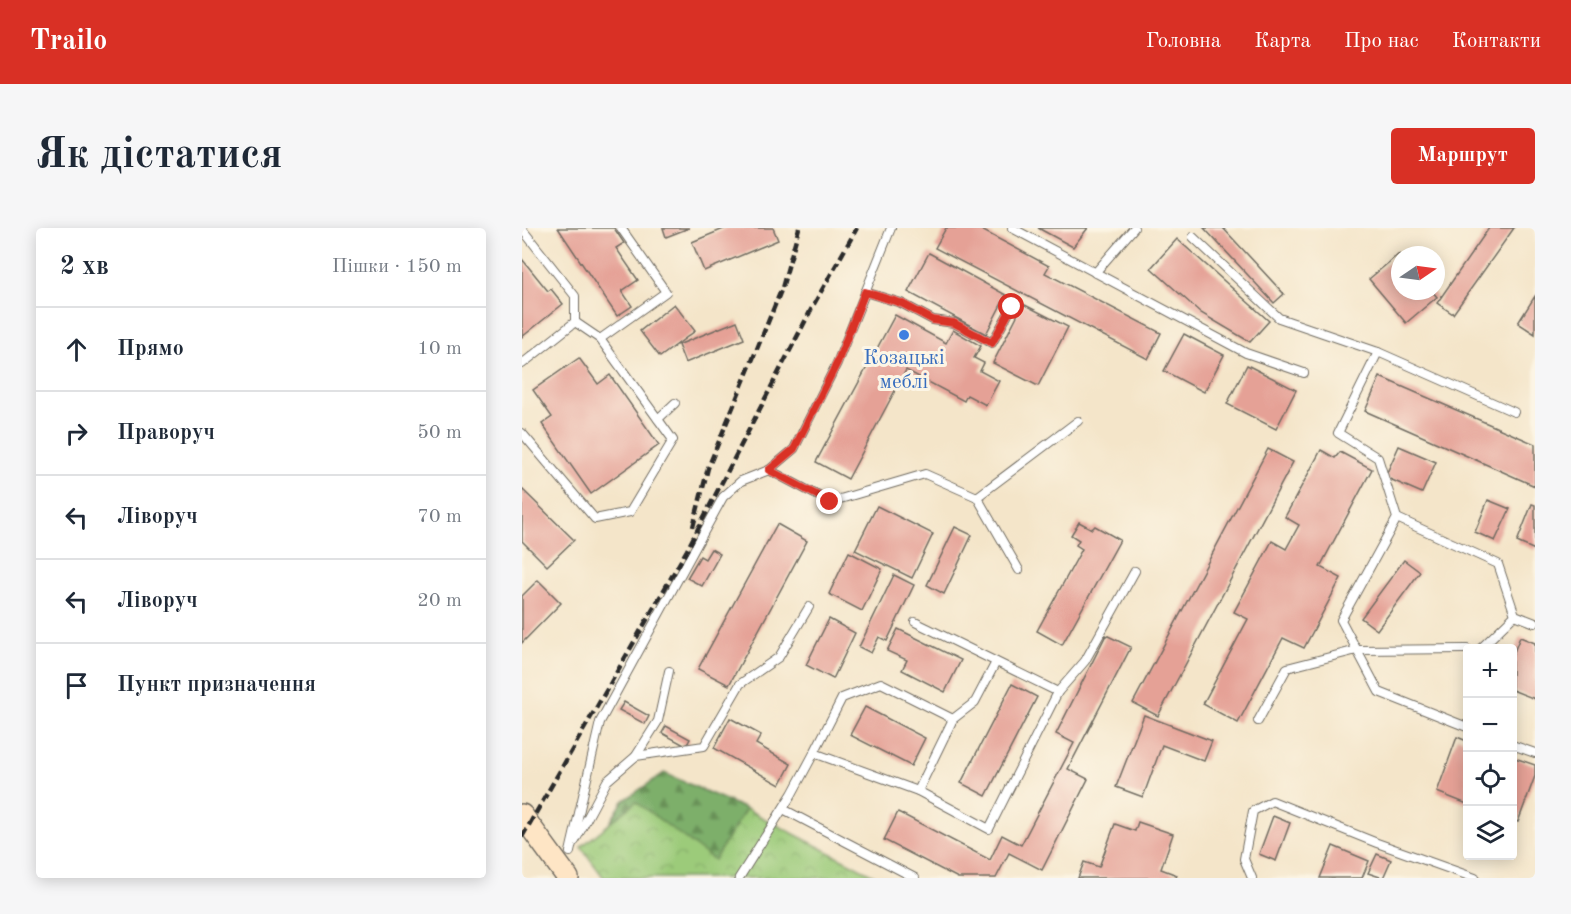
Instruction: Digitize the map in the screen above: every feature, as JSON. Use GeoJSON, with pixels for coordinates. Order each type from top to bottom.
{"type":"FeatureCollection","features":[{"type":"Feature","properties":{"kind":"main road"},"geometry":{"type":"LineString","coordinates":[[522,815],[566,866]]}},
{"type":"Feature","properties":{"kind":"lane"},"geometry":{"type":"LineString","coordinates":[[600,339],[666,292],[621,228]]}},
{"type":"Feature","properties":{"kind":"lane"},"geometry":{"type":"LineString","coordinates":[[566,866],[600,722],[723,497],[741,481],[769,470],[794,449],[837,363],[891,228]]}},
{"type":"Feature","properties":{"kind":"lane"},"geometry":{"type":"LineString","coordinates":[[1012,228],[1246,353],[1304,373]]}},
{"type":"Feature","properties":{"kind":"lane"},"geometry":{"type":"LineString","coordinates":[[1095,273],[1134,228]]}},
{"type":"Feature","properties":{"kind":"lane"},"geometry":{"type":"LineString","coordinates":[[522,229],[575,296],[575,322]]}},
{"type":"Feature","properties":{"kind":"lane"},"geometry":{"type":"LineString","coordinates":[[1193,237],[1278,318],[1378,352],[1514,412]]}},
{"type":"Feature","properties":{"kind":"lane"},"geometry":{"type":"LineString","coordinates":[[865,292],[901,303],[933,320],[954,323],[992,343],[1012,307]]}},
{"type":"Feature","properties":{"kind":"lane"},"geometry":{"type":"LineString","coordinates":[[522,433],[595,519],[630,512],[673,440],[600,339],[575,322]]}},
{"type":"Feature","properties":{"kind":"lane"},"geometry":{"type":"LineString","coordinates":[[522,363],[575,322]]}},
{"type":"Feature","properties":{"kind":"lane"},"geometry":{"type":"LineString","coordinates":[[1378,352],[1338,433],[1378,458],[1397,518],[1341,620],[1379,692],[1463,725]]}},
{"type":"Feature","properties":{"kind":"lane"},"geometry":{"type":"LineString","coordinates":[[658,419],[675,403]]}},
{"type":"Feature","properties":{"kind":"lane"},"geometry":{"type":"LineString","coordinates":[[977,497],[1078,421]]}},
{"type":"Feature","properties":{"kind":"lane"},"geometry":{"type":"LineString","coordinates":[[769,470],[830,502],[926,474],[977,497],[1019,570]]}},
{"type":"Feature","properties":{"kind":"lane"},"geometry":{"type":"LineString","coordinates":[[1397,518],[1498,564],[1515,615]]}},
{"type":"Feature","properties":{"kind":"lane"},"geometry":{"type":"LineString","coordinates":[[814,753],[918,791],[989,829],[1058,692],[1085,661],[1135,571]]}},
{"type":"Feature","properties":{"kind":"lane"},"geometry":{"type":"LineString","coordinates":[[636,756],[704,746],[740,684],[779,657],[808,607]]}},
{"type":"Feature","properties":{"kind":"lane"},"geometry":{"type":"LineString","coordinates":[[1515,615],[1535,622]]}},
{"type":"Feature","properties":{"kind":"lane"},"geometry":{"type":"LineString","coordinates":[[1484,644],[1515,615]]}},
{"type":"Feature","properties":{"kind":"lane"},"geometry":{"type":"LineString","coordinates":[[915,622],[1058,692]]}},
{"type":"Feature","properties":{"kind":"lane"},"geometry":{"type":"LineString","coordinates":[[1258,721],[1287,668],[1357,650],[1463,649]]}},
{"type":"Feature","properties":{"kind":"lane"},"geometry":{"type":"LineString","coordinates":[[918,791],[953,719],[975,702],[996,662]]}},
{"type":"Feature","properties":{"kind":"lane"},"geometry":{"type":"LineString","coordinates":[[566,866],[607,781],[636,756],[658,721],[669,671]]}},
{"type":"Feature","properties":{"kind":"lane"},"geometry":{"type":"LineString","coordinates":[[739,878],[783,809],[842,698],[881,683],[953,719]]}},
{"type":"Feature","properties":{"kind":"lane"},"geometry":{"type":"LineString","coordinates":[[1517,747],[1535,753]]}},
{"type":"Feature","properties":{"kind":"lane"},"geometry":{"type":"LineString","coordinates":[[1252,878],[1244,859],[1253,811],[1272,801],[1377,843],[1474,878]]}},
{"type":"Feature","properties":{"kind":"lane"},"geometry":{"type":"LineString","coordinates":[[783,809],[915,878]]}},
{"type":"Feature","properties":{"kind":"green space"},"geometry":{"type":"Polygon","coordinates":[[[664,773],[746,809],[866,878],[595,847],[623,801],[664,773]]]}},
{"type":"Feature","properties":{"kind":"green space"},"geometry":{"type":"Polygon","coordinates":[[[636,802],[714,860],[746,809],[879,878],[604,878],[581,847],[636,802]]]}},
{"type":"Feature","properties":{"kind":"building"},"geometry":{"type":"Polygon","coordinates":[[[558,228],[614,228],[624,243],[616,248],[638,280],[622,291],[632,306],[617,316],[558,228]]]}},
{"type":"Feature","properties":{"kind":"building"},"geometry":{"type":"Polygon","coordinates":[[[663,228],[689,228],[666,237],[663,228]]]}},
{"type":"Feature","properties":{"kind":"building"},"geometry":{"type":"Polygon","coordinates":[[[726,228],[773,228],[778,240],[704,271],[692,242],[726,228]]]}},
{"type":"Feature","properties":{"kind":"building"},"geometry":{"type":"Polygon","coordinates":[[[946,228],[978,228],[1049,266],[1045,273],[1161,333],[1148,359],[935,248],[946,228]]]}},
{"type":"Feature","properties":{"kind":"building"},"geometry":{"type":"Polygon","coordinates":[[[1038,228],[1088,228],[1073,247],[1038,228]]]}},
{"type":"Feature","properties":{"kind":"building"},"geometry":{"type":"Polygon","coordinates":[[[1204,228],[1223,228],[1284,294],[1274,303],[1204,228]]]}},
{"type":"Feature","properties":{"kind":"building"},"geometry":{"type":"Polygon","coordinates":[[[1489,228],[1514,228],[1453,314],[1437,303],[1439,300],[1445,300],[1445,291],[1489,228]]]}},
{"type":"Feature","properties":{"kind":"building"},"geometry":{"type":"Polygon","coordinates":[[[1177,239],[1269,321],[1250,342],[1201,313],[1151,268],[1177,239]]]}},
{"type":"Feature","properties":{"kind":"building"},"geometry":{"type":"Polygon","coordinates":[[[929,253],[1006,295],[986,334],[908,292],[929,253]]]}},
{"type":"Feature","properties":{"kind":"building"},"geometry":{"type":"Polygon","coordinates":[[[522,259],[548,291],[551,289],[563,304],[522,337],[522,259]]]}},
{"type":"Feature","properties":{"kind":"building"},"geometry":{"type":"Polygon","coordinates":[[[1391,261],[1391,300],[1433,300],[1406,323],[1369,279],[1391,261]]]}},
{"type":"Feature","properties":{"kind":"building"},"geometry":{"type":"Polygon","coordinates":[[[1535,296],[1535,334],[1518,323],[1535,296]]]}},
{"type":"Feature","properties":{"kind":"building"},"geometry":{"type":"Polygon","coordinates":[[[674,304],[695,331],[660,357],[640,331],[674,304]]]}},
{"type":"Feature","properties":{"kind":"building"},"geometry":{"type":"Polygon","coordinates":[[[1023,304],[1068,327],[1038,386],[993,363],[1023,304]]]}},
{"type":"Feature","properties":{"kind":"building"},"geometry":{"type":"Polygon","coordinates":[[[895,315],[946,343],[953,330],[981,346],[974,358],[984,363],[980,371],[999,381],[986,405],[967,395],[964,401],[906,370],[848,479],[816,462],[895,315]]]}},
{"type":"Feature","properties":{"kind":"building"},"geometry":{"type":"Polygon","coordinates":[[[737,321],[744,339],[685,363],[678,345],[737,321]]]}},
{"type":"Feature","properties":{"kind":"building"},"geometry":{"type":"Polygon","coordinates":[[[1184,334],[1224,355],[1204,392],[1164,371],[1184,334]]]}},
{"type":"Feature","properties":{"kind":"building"},"geometry":{"type":"Polygon","coordinates":[[[579,358],[598,384],[610,375],[659,445],[591,494],[542,424],[552,417],[533,390],[579,358]]]}},
{"type":"Feature","properties":{"kind":"building"},"geometry":{"type":"Polygon","coordinates":[[[1247,365],[1296,390],[1276,429],[1227,404],[1247,365]]]}},
{"type":"Feature","properties":{"kind":"building"},"geometry":{"type":"Polygon","coordinates":[[[1380,377],[1535,444],[1535,486],[1365,411],[1380,377]]]}},
{"type":"Feature","properties":{"kind":"building"},"geometry":{"type":"Polygon","coordinates":[[[1399,446],[1436,462],[1422,493],[1385,477],[1399,446]]]}},
{"type":"Feature","properties":{"kind":"building"},"geometry":{"type":"Polygon","coordinates":[[[1268,449],[1293,462],[1158,716],[1133,703],[1268,449]]]}},
{"type":"Feature","properties":{"kind":"building"},"geometry":{"type":"Polygon","coordinates":[[[1321,450],[1335,458],[1340,452],[1372,469],[1320,567],[1341,578],[1304,648],[1283,638],[1238,723],[1203,704],[1248,619],[1234,612],[1272,541],[1286,549],[1299,525],[1285,517],[1321,450]]]}},
{"type":"Feature","properties":{"kind":"building"},"geometry":{"type":"Polygon","coordinates":[[[522,489],[574,540],[547,566],[522,541],[522,489]]]}},
{"type":"Feature","properties":{"kind":"building"},"geometry":{"type":"Polygon","coordinates":[[[1488,500],[1510,509],[1495,541],[1475,532],[1488,500]]]}},
{"type":"Feature","properties":{"kind":"building"},"geometry":{"type":"Polygon","coordinates":[[[1532,504],[1535,505],[1535,550],[1517,542],[1532,504]]]}},
{"type":"Feature","properties":{"kind":"building"},"geometry":{"type":"Polygon","coordinates":[[[877,506],[933,534],[912,578],[855,550],[877,506]]]}},
{"type":"Feature","properties":{"kind":"building"},"geometry":{"type":"Polygon","coordinates":[[[1079,522],[1092,529],[1095,526],[1120,540],[1062,645],[1037,631],[1082,549],[1076,545],[1079,540],[1071,535],[1079,522]]]}},
{"type":"Feature","properties":{"kind":"building"},"geometry":{"type":"Polygon","coordinates":[[[777,524],[807,541],[729,685],[698,669],[777,524]]]}},
{"type":"Feature","properties":{"kind":"building"},"geometry":{"type":"Polygon","coordinates":[[[955,527],[972,535],[944,594],[927,585],[955,527]]]}},
{"type":"Feature","properties":{"kind":"building"},"geometry":{"type":"Polygon","coordinates":[[[711,549],[720,554],[702,586],[687,578],[700,556],[705,559],[711,549]]]}},
{"type":"Feature","properties":{"kind":"building"},"geometry":{"type":"Polygon","coordinates":[[[849,552],[882,569],[862,611],[829,594],[849,552]]]}},
{"type":"Feature","properties":{"kind":"building"},"geometry":{"type":"Polygon","coordinates":[[[1404,560],[1420,572],[1377,630],[1361,618],[1404,560]]]}},
{"type":"Feature","properties":{"kind":"building"},"geometry":{"type":"Polygon","coordinates":[[[894,575],[914,585],[887,641],[879,637],[871,653],[859,647],[894,575]]]}},
{"type":"Feature","properties":{"kind":"building"},"geometry":{"type":"Polygon","coordinates":[[[538,580],[561,603],[522,643],[522,596],[538,580]]]}},
{"type":"Feature","properties":{"kind":"building"},"geometry":{"type":"Polygon","coordinates":[[[829,619],[855,633],[833,679],[806,665],[829,619]]]}},
{"type":"Feature","properties":{"kind":"building"},"geometry":{"type":"Polygon","coordinates":[[[898,629],[961,660],[945,692],[902,670],[907,660],[887,651],[898,629]]]}},
{"type":"Feature","properties":{"kind":"building"},"geometry":{"type":"Polygon","coordinates":[[[1106,635],[1131,647],[1068,769],[1088,779],[1042,870],[1009,853],[996,878],[958,878],[884,840],[898,812],[990,860],[1002,835],[1021,845],[1074,743],[1056,734],[1106,635]]]}},
{"type":"Feature","properties":{"kind":"building"},"geometry":{"type":"Polygon","coordinates":[[[1520,637],[1535,643],[1535,699],[1517,692],[1517,644],[1520,637]]]}},
{"type":"Feature","properties":{"kind":"building"},"geometry":{"type":"Polygon","coordinates":[[[1012,684],[1037,697],[986,796],[961,783],[1012,684]]]}},
{"type":"Feature","properties":{"kind":"building"},"geometry":{"type":"Polygon","coordinates":[[[624,702],[649,716],[645,724],[619,710],[624,702]]]}},
{"type":"Feature","properties":{"kind":"building"},"geometry":{"type":"Polygon","coordinates":[[[865,707],[925,738],[911,766],[850,735],[865,707]]]}},
{"type":"Feature","properties":{"kind":"building"},"geometry":{"type":"Polygon","coordinates":[[[1144,715],[1212,741],[1204,761],[1162,745],[1143,797],[1116,787],[1144,715]]]}},
{"type":"Feature","properties":{"kind":"building"},"geometry":{"type":"Polygon","coordinates":[[[730,718],[761,735],[756,744],[791,764],[780,785],[714,748],[730,718]]]}},
{"type":"Feature","properties":{"kind":"building"},"geometry":{"type":"Polygon","coordinates":[[[666,726],[690,739],[686,746],[662,733],[666,726]]]}},
{"type":"Feature","properties":{"kind":"building"},"geometry":{"type":"Polygon","coordinates":[[[1457,737],[1463,739],[1463,802],[1437,792],[1457,737]]]}},
{"type":"Feature","properties":{"kind":"building"},"geometry":{"type":"Polygon","coordinates":[[[1517,759],[1535,765],[1535,776],[1518,822],[1517,759]]]}},
{"type":"Feature","properties":{"kind":"building"},"geometry":{"type":"Polygon","coordinates":[[[1273,816],[1290,823],[1276,861],[1259,854],[1273,816]]]}},
{"type":"Feature","properties":{"kind":"building"},"geometry":{"type":"Polygon","coordinates":[[[1138,822],[1173,834],[1161,869],[1177,875],[1176,878],[1078,878],[1084,862],[1099,867],[1115,824],[1135,831],[1138,822]]]}},
{"type":"Feature","properties":{"kind":"building"},"geometry":{"type":"Polygon","coordinates":[[[1333,846],[1369,861],[1362,878],[1320,878],[1333,846]]]}},
{"type":"Feature","properties":{"kind":"building"},"geometry":{"type":"Polygon","coordinates":[[[1377,854],[1391,860],[1383,878],[1368,873],[1377,854]]]}},
{"type":"Feature","properties":{"kind":"railway"},"geometry":{"type":"LineString","coordinates":[[693,527],[708,468],[782,288],[799,228]]}},
{"type":"Feature","properties":{"kind":"railway"},"geometry":{"type":"LineString","coordinates":[[522,837],[687,550],[814,304],[857,228]]}},
{"type":"Feature","properties":{"kind":"place","name":"Козацькі меблі"},"geometry":{"type":"Point","coordinates":[904,335]}},
{"type":"Feature","properties":{"kind":"route"},"geometry":{"type":"LineString","coordinates":[[830,502],[769,470],[794,449],[837,363],[865,292],[901,303],[933,320],[954,323],[992,343],[1012,307]]}}]}
